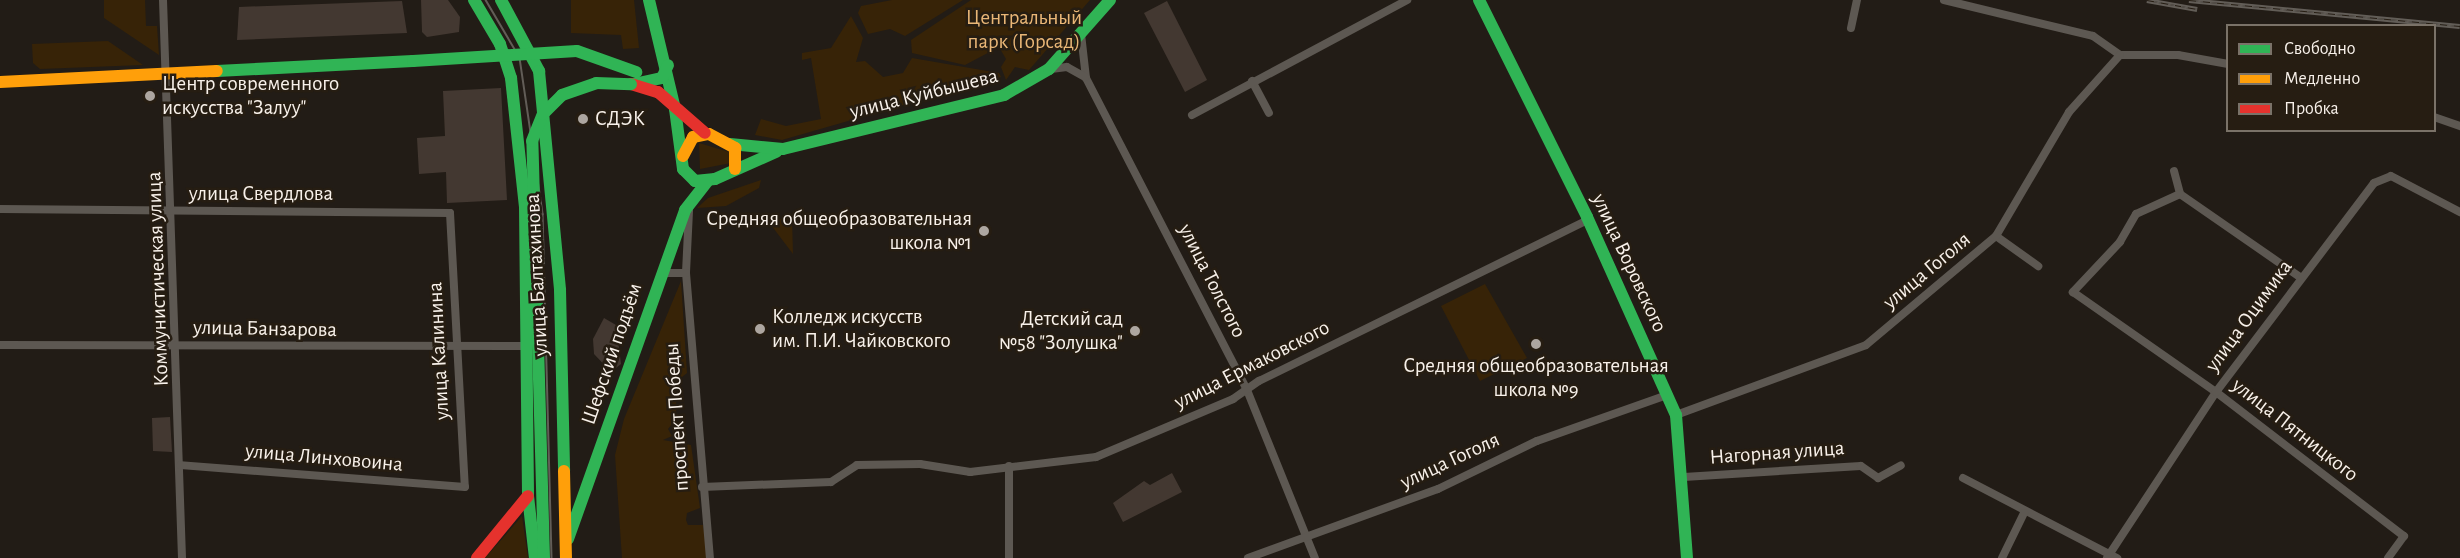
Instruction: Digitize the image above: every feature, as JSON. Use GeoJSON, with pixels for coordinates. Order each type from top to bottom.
{"type":"FeatureCollection","features":[{"type":"Feature","properties":{"kind":"main road","name":"улица Балтахинова"},"geometry":{"type":"LineString","coordinates":[[474,0],[500,44],[511,78],[525,207],[529,346],[528,496],[535,558]]}},
{"type":"Feature","properties":{"kind":"main road","name":"улица Балтахинова"},"geometry":{"type":"LineString","coordinates":[[501,0],[539,71],[560,290],[566,552]]}},
{"type":"Feature","properties":{"kind":"main road"},"geometry":{"type":"LineString","coordinates":[[649,0],[668,65],[687,176],[708,181]]}},
{"type":"Feature","properties":{"kind":"main road","name":"улица Куйбышева"},"geometry":{"type":"LineString","coordinates":[[708,181],[783,149],[1004,94],[1049,69],[1110,0]]}},
{"type":"Feature","properties":{"kind":"main road","name":"улица Воровского"},"geometry":{"type":"LineString","coordinates":[[1479,0],[1588,220],[1676,415],[1684,477],[1687,558]]}},
{"type":"Feature","properties":{"kind":"main road"},"geometry":{"type":"LineString","coordinates":[[0,82],[577,51],[646,81]]}},
{"type":"Feature","properties":{"kind":"main road"},"geometry":{"type":"LineString","coordinates":[[544,558],[532,141],[543,114],[562,95],[596,83],[646,81],[668,65]]}},
{"type":"Feature","properties":{"kind":"main road","name":"улица Куйбышева"},"geometry":{"type":"LineString","coordinates":[[646,81],[675,109],[705,133],[730,144],[783,149]]}},
{"type":"Feature","properties":{"kind":"main road"},"geometry":{"type":"LineString","coordinates":[[683,156],[690,140],[705,133]]}},
{"type":"Feature","properties":{"kind":"main road"},"geometry":{"type":"LineString","coordinates":[[730,144],[738,155],[735,169]]}},
{"type":"Feature","properties":{"kind":"main road","name":"Шефский подъём"},"geometry":{"type":"LineString","coordinates":[[566,552],[661,273],[689,201],[708,181]]}},
{"type":"Feature","properties":{"kind":"main road"},"geometry":{"type":"LineString","coordinates":[[477,558],[528,496]]}},
{"type":"Feature","properties":{"kind":"street","name":"Коммунистическая улица"},"geometry":{"type":"LineString","coordinates":[[164,0],[174,212],[182,465],[182,558]]}},
{"type":"Feature","properties":{"kind":"street"},"geometry":{"type":"LineString","coordinates":[[1192,115],[1407,0]]}},
{"type":"Feature","properties":{"kind":"street"},"geometry":{"type":"LineString","coordinates":[[1851,28],[1857,0]]}},
{"type":"Feature","properties":{"kind":"street"},"geometry":{"type":"LineString","coordinates":[[1944,0],[2093,36],[2120,55],[2178,55],[2226,64]]}},
{"type":"Feature","properties":{"kind":"street","name":"улица Толстого"},"geometry":{"type":"LineString","coordinates":[[1081,34],[1086,78],[1247,390],[1315,558]]}},
{"type":"Feature","properties":{"kind":"street","name":"улица Гоголя"},"geometry":{"type":"LineString","coordinates":[[1676,415],[1866,345],[1996,236],[2069,112],[2120,55]]}},
{"type":"Feature","properties":{"kind":"street"},"geometry":{"type":"LineString","coordinates":[[1049,69],[1067,67],[1086,78]]}},
{"type":"Feature","properties":{"kind":"street"},"geometry":{"type":"LineString","coordinates":[[1252,81],[1269,113]]}},
{"type":"Feature","properties":{"kind":"street"},"geometry":{"type":"LineString","coordinates":[[2436,118],[2460,126]]}},
{"type":"Feature","properties":{"kind":"street"},"geometry":{"type":"LineString","coordinates":[[2174,171],[2180,194],[2300,276]]}},
{"type":"Feature","properties":{"kind":"street","name":"улица Оцимика"},"geometry":{"type":"LineString","coordinates":[[2111,557],[2216,392],[2300,276],[2382,176],[2460,212]]}},
{"type":"Feature","properties":{"kind":"street","name":"улица Пятницкого"},"geometry":{"type":"LineString","coordinates":[[2180,194],[2136,214],[2120,242],[2073,292],[2216,392],[2404,536],[2388,558]]}},
{"type":"Feature","properties":{"kind":"street","name":"проспект Победы"},"geometry":{"type":"LineString","coordinates":[[689,201],[686,273],[702,487],[710,558]]}},
{"type":"Feature","properties":{"kind":"street","name":"улица Свердлова"},"geometry":{"type":"LineString","coordinates":[[0,209],[450,213]]}},
{"type":"Feature","properties":{"kind":"street","name":"улица Калинина"},"geometry":{"type":"LineString","coordinates":[[450,213],[465,488]]}},
{"type":"Feature","properties":{"kind":"street","name":"улица Ермаковского"},"geometry":{"type":"LineString","coordinates":[[702,487],[831,482],[857,465],[915,464],[970,472],[1096,458],[1247,390],[1588,220]]}},
{"type":"Feature","properties":{"kind":"street"},"geometry":{"type":"LineString","coordinates":[[1996,236],[2038,266]]}},
{"type":"Feature","properties":{"kind":"street"},"geometry":{"type":"LineString","coordinates":[[661,273],[686,273]]}},
{"type":"Feature","properties":{"kind":"street","name":"улица Банзарова"},"geometry":{"type":"LineString","coordinates":[[0,345],[456,349],[529,346]]}},
{"type":"Feature","properties":{"kind":"street","name":"улица Гоголя"},"geometry":{"type":"LineString","coordinates":[[1248,558],[1308,539],[1438,489],[1537,441],[1668,395]]}},
{"type":"Feature","properties":{"kind":"street","name":"улица Линховоина"},"geometry":{"type":"LineString","coordinates":[[182,465],[465,488]]}},
{"type":"Feature","properties":{"kind":"street","name":"Нагорная улица"},"geometry":{"type":"LineString","coordinates":[[1684,477],[1861,466],[1878,478],[1901,465]]}},
{"type":"Feature","properties":{"kind":"street"},"geometry":{"type":"LineString","coordinates":[[1009,466],[1009,558]]}},
{"type":"Feature","properties":{"kind":"street"},"geometry":{"type":"LineString","coordinates":[[1963,478],[2024,513],[2111,557]]}},
{"type":"Feature","properties":{"kind":"street"},"geometry":{"type":"LineString","coordinates":[[2002,558],[2024,513]]}},
{"type":"Feature","properties":{"kind":"green space"},"geometry":{"type":"Polygon","coordinates":[[[104,0],[145,0],[146,26],[157,26],[159,55],[104,18],[104,0]]]}},
{"type":"Feature","properties":{"kind":"green space"},"geometry":{"type":"Polygon","coordinates":[[[571,0],[634,0],[639,48],[623,49],[621,35],[571,33],[571,0]]]}},
{"type":"Feature","properties":{"kind":"green space"},"geometry":{"type":"Polygon","coordinates":[[[892,0],[963,0],[905,36],[890,29],[868,34],[858,13],[861,6],[892,0]]]}},
{"type":"Feature","properties":{"kind":"green space","name":"Центральный парк (Горсад)"},"geometry":{"type":"Polygon","coordinates":[[[971,0],[1090,0],[1029,70],[1015,67],[1006,80],[1001,67],[1006,59],[999,47],[965,65],[912,53],[911,40],[971,0]]]}},
{"type":"Feature","properties":{"kind":"green space"},"geometry":{"type":"Polygon","coordinates":[[[851,16],[863,38],[856,62],[865,61],[883,77],[903,73],[912,58],[999,73],[1001,77],[782,140],[755,135],[761,119],[786,126],[821,119],[811,58],[802,60],[802,53],[831,48],[851,16]]]}},
{"type":"Feature","properties":{"kind":"green space"},"geometry":{"type":"Polygon","coordinates":[[[108,41],[143,65],[40,69],[33,63],[32,44],[108,41]]]}},
{"type":"Feature","properties":{"kind":"green space"},"geometry":{"type":"Polygon","coordinates":[[[699,143],[729,152],[731,163],[700,169],[699,143]]]}},
{"type":"Feature","properties":{"kind":"green space"},"geometry":{"type":"Polygon","coordinates":[[[761,180],[759,188],[726,206],[697,208],[708,198],[761,180]]]}},
{"type":"Feature","properties":{"kind":"green space"},"geometry":{"type":"Polygon","coordinates":[[[782,218],[792,218],[793,254],[771,225],[782,218]]]}},
{"type":"Feature","properties":{"kind":"green space"},"geometry":{"type":"Polygon","coordinates":[[[681,281],[687,373],[676,382],[676,419],[668,429],[672,436],[663,440],[691,445],[700,508],[687,513],[686,520],[688,525],[703,525],[708,558],[622,558],[615,455],[624,419],[681,281]]]}},
{"type":"Feature","properties":{"kind":"green space"},"geometry":{"type":"Polygon","coordinates":[[[1485,284],[1527,358],[1480,381],[1441,306],[1485,284]]]}},
{"type":"Feature","properties":{"kind":"green space"},"geometry":{"type":"Polygon","coordinates":[[[522,516],[528,558],[485,558],[502,539],[522,516]]]}},
{"type":"Feature","properties":{"kind":"building"},"geometry":{"type":"Polygon","coordinates":[[[421,0],[448,0],[460,17],[459,32],[427,37],[422,32],[421,0]]]}},
{"type":"Feature","properties":{"kind":"building"},"geometry":{"type":"Polygon","coordinates":[[[402,1],[407,33],[237,40],[239,7],[402,1]]]}},
{"type":"Feature","properties":{"kind":"building"},"geometry":{"type":"Polygon","coordinates":[[[1167,1],[1207,80],[1185,92],[1144,13],[1167,1]]]}},
{"type":"Feature","properties":{"kind":"building"},"geometry":{"type":"Polygon","coordinates":[[[501,88],[507,200],[447,203],[446,172],[419,174],[417,138],[445,136],[443,91],[501,88]]]}},
{"type":"Feature","properties":{"kind":"building"},"geometry":{"type":"Polygon","coordinates":[[[604,318],[616,325],[621,364],[611,372],[594,354],[593,339],[604,318]]]}},
{"type":"Feature","properties":{"kind":"building"},"geometry":{"type":"Polygon","coordinates":[[[170,417],[172,452],[153,451],[152,418],[170,417]]]}},
{"type":"Feature","properties":{"kind":"building"},"geometry":{"type":"Polygon","coordinates":[[[1172,473],[1182,492],[1123,522],[1113,503],[1144,481],[1150,485],[1172,473]]]}},
{"type":"Feature","properties":{"kind":"tram line"},"geometry":{"type":"LineString","coordinates":[[486,0],[520,58],[543,214],[552,558]]}},
{"type":"Feature","properties":{"kind":"railway"},"geometry":{"type":"LineString","coordinates":[[2147,0],[2197,9]]}},
{"type":"Feature","properties":{"kind":"railway"},"geometry":{"type":"LineString","coordinates":[[2189,0],[2460,26]]}},
{"type":"Feature","properties":{"kind":"traffic: fast"},"geometry":{"type":"LineString","coordinates":[[474,0],[500,44],[511,78],[525,207],[528,496],[535,558]]}},
{"type":"Feature","properties":{"kind":"traffic: fast"},"geometry":{"type":"LineString","coordinates":[[501,0],[539,71],[560,290],[564,471]]}},
{"type":"Feature","properties":{"kind":"traffic: fast"},"geometry":{"type":"LineString","coordinates":[[649,0],[675,109]]}},
{"type":"Feature","properties":{"kind":"traffic: fast"},"geometry":{"type":"LineString","coordinates":[[730,144],[783,149],[1004,95],[1049,69],[1110,0]]}},
{"type":"Feature","properties":{"kind":"traffic: fast"},"geometry":{"type":"LineString","coordinates":[[1479,0],[1587,217],[1676,415],[1687,558]]}},
{"type":"Feature","properties":{"kind":"traffic: fast"},"geometry":{"type":"LineString","coordinates":[[413,61],[577,51],[636,72]]}},
{"type":"Feature","properties":{"kind":"traffic: fast"},"geometry":{"type":"LineString","coordinates":[[217,71],[413,61]]}},
{"type":"Feature","properties":{"kind":"traffic: fast"},"geometry":{"type":"LineString","coordinates":[[634,84],[662,78],[668,65]]}},
{"type":"Feature","properties":{"kind":"traffic: fast"},"geometry":{"type":"LineString","coordinates":[[544,558],[532,141],[543,114],[562,95],[596,83],[631,84]]}},
{"type":"Feature","properties":{"kind":"traffic: fast"},"geometry":{"type":"LineString","coordinates":[[675,109],[683,169],[695,181],[715,179],[776,152]]}},
{"type":"Feature","properties":{"kind":"traffic: fast"},"geometry":{"type":"LineString","coordinates":[[568,539],[685,210],[708,181]]}},
{"type":"Feature","properties":{"kind":"traffic: slow"},"geometry":{"type":"LineString","coordinates":[[0,82],[217,71]]}},
{"type":"Feature","properties":{"kind":"traffic: slow"},"geometry":{"type":"LineString","coordinates":[[683,156],[693,137],[709,134],[735,148],[735,169]]}},
{"type":"Feature","properties":{"kind":"traffic: slow"},"geometry":{"type":"LineString","coordinates":[[564,471],[566,558]]}},
{"type":"Feature","properties":{"kind":"traffic: jam"},"geometry":{"type":"LineString","coordinates":[[631,84],[658,92],[705,133]]}},
{"type":"Feature","properties":{"kind":"traffic: jam"},"geometry":{"type":"LineString","coordinates":[[477,558],[528,496]]}},
{"type":"Feature","properties":{"kind":"place","name":"Центр современного искусства \"Залуу\""},"geometry":{"type":"Point","coordinates":[150,96]}},
{"type":"Feature","properties":{"kind":"place","name":"СДЭК"},"geometry":{"type":"Point","coordinates":[583,119]}},
{"type":"Feature","properties":{"kind":"place","name":"Средняя общеобразовательная школа №1"},"geometry":{"type":"Point","coordinates":[984,231]}},
{"type":"Feature","properties":{"kind":"place","name":"Колледж искусств им. П.И. Чайковского"},"geometry":{"type":"Point","coordinates":[760,329]}},
{"type":"Feature","properties":{"kind":"place","name":"Детский сад №58 \"Золушка\""},"geometry":{"type":"Point","coordinates":[1135,331]}},
{"type":"Feature","properties":{"kind":"place","name":"Средняя общеобразовательная школа №9"},"geometry":{"type":"Point","coordinates":[1536,344]}}]}
